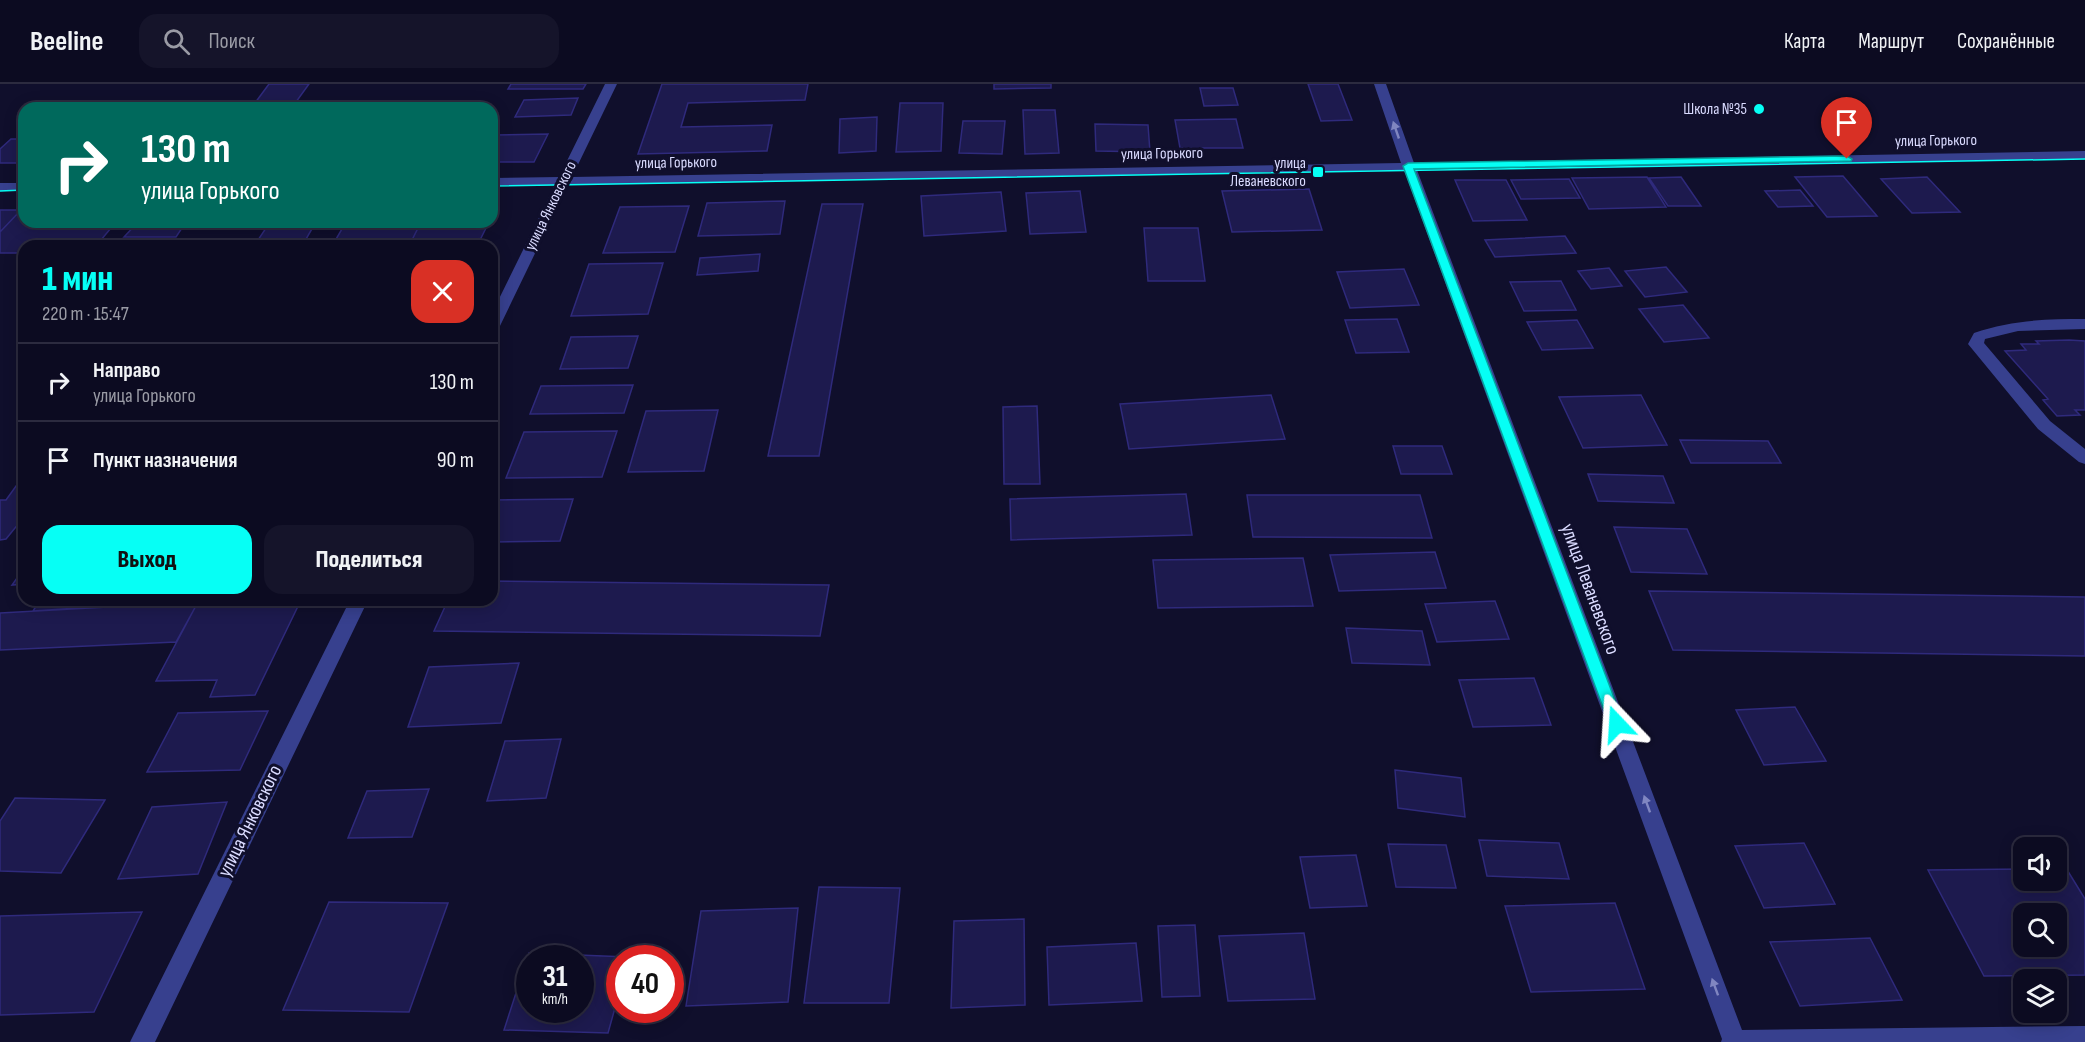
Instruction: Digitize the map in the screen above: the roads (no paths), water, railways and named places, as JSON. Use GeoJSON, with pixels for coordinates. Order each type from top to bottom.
{"type":"FeatureCollection","features":[{"type":"Feature","properties":{"kind":"street","name":"улица Янковского"},"geometry":{"type":"LineString","coordinates":[[498,316],[611,84]]}},
{"type":"Feature","properties":{"kind":"street","name":"улица Леваневского"},"geometry":{"type":"LineString","coordinates":[[1380,84],[1408,166],[1734,1042]]}},
{"type":"Feature","properties":{"kind":"street","name":"улица Горького"},"geometry":{"type":"LineString","coordinates":[[498,182],[2085,155]]}},
{"type":"Feature","properties":{"kind":"street"},"geometry":{"type":"LineString","coordinates":[[0,187],[18,187]]}},
{"type":"Feature","properties":{"kind":"street"},"geometry":{"type":"LineString","coordinates":[[2085,324],[2022,324],[2001,327],[1979,336],[1976,344],[2044,425],[2085,458]]}},
{"type":"Feature","properties":{"kind":"street","name":"улица Янковского"},"geometry":{"type":"LineString","coordinates":[[142,1042],[356,606]]}},
{"type":"Feature","properties":{"kind":"street"},"geometry":{"type":"LineString","coordinates":[[1734,1042],[2085,1038]]}},
{"type":"Feature","properties":{"kind":"tram line"},"geometry":{"type":"LineString","coordinates":[[498,186],[2085,159]]}},
{"type":"Feature","properties":{"kind":"tram line"},"geometry":{"type":"LineString","coordinates":[[0,191],[18,190]]}},
{"type":"Feature","properties":{"kind":"place","name":"Школа №35"},"geometry":{"type":"Point","coordinates":[1759,109]}},
{"type":"Feature","properties":{"kind":"place","name":"улица Леваневского"},"geometry":{"type":"Point","coordinates":[1318,172]}}]}
